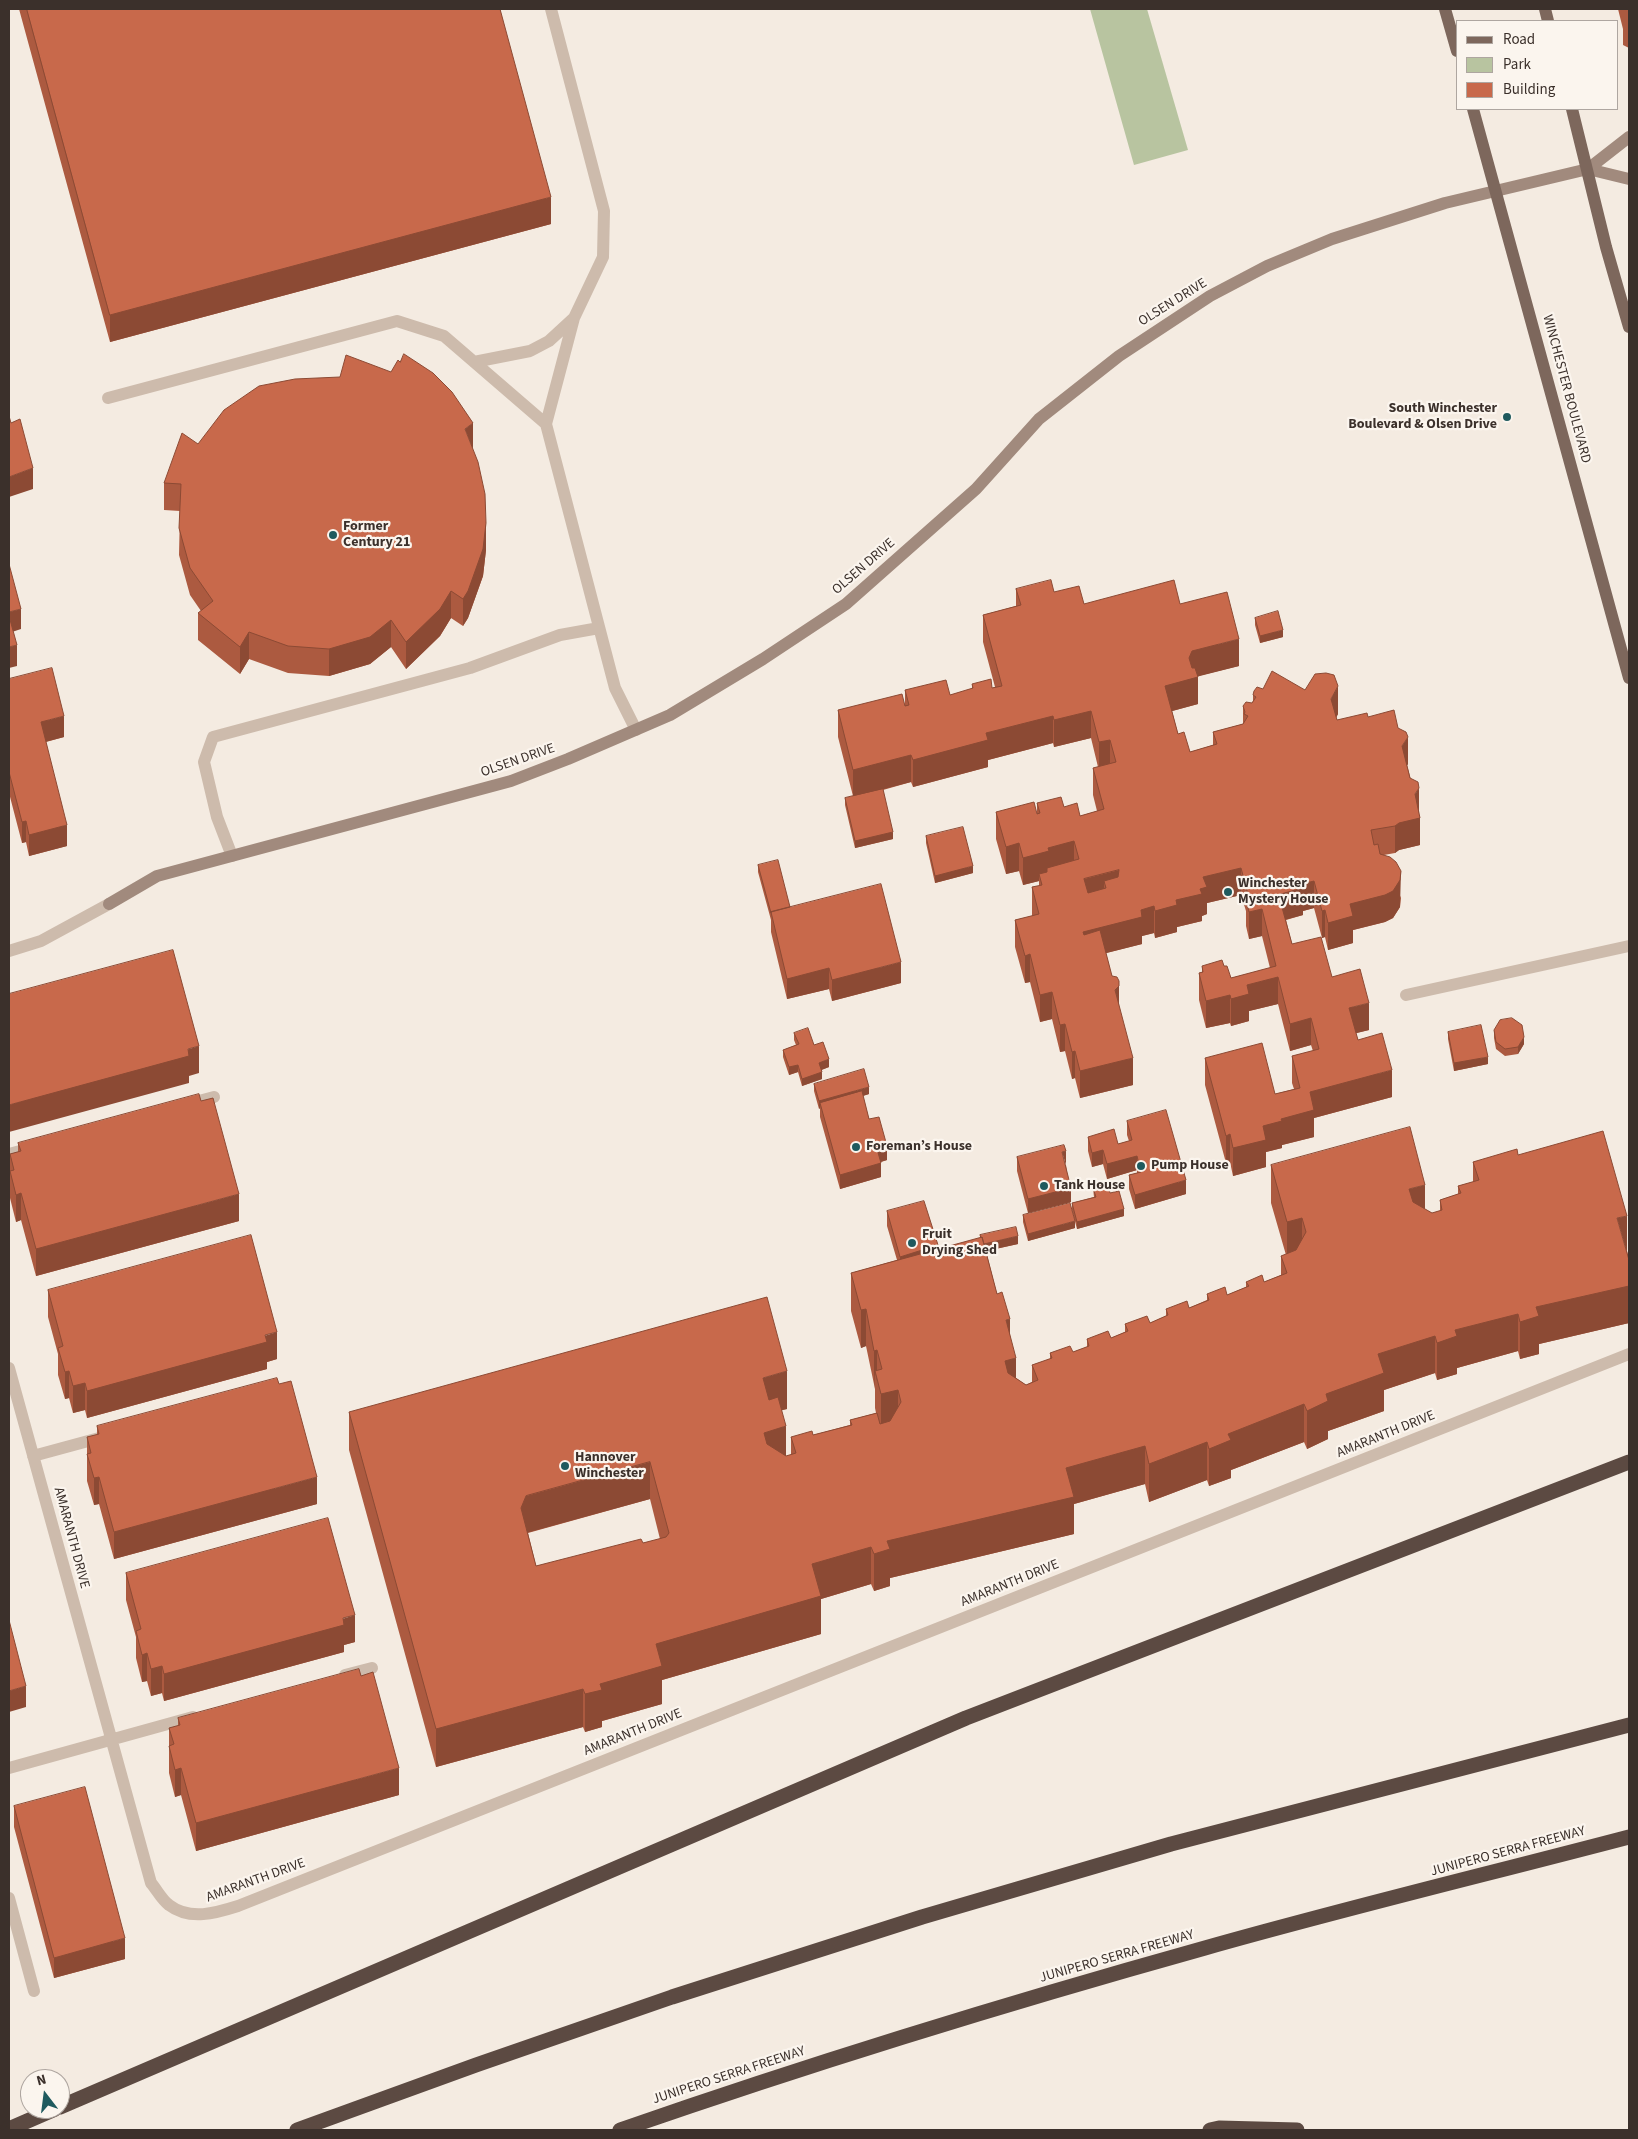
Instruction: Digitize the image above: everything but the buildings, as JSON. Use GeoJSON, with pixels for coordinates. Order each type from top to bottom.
{"type":"FeatureCollection","features":[{"type":"Feature","properties":{"kind":"highway"},"geometry":{"type":"LineString","coordinates":[[70,2103],[966,1718],[1629,1462]]}},
{"type":"Feature","properties":{"kind":"highway"},"geometry":{"type":"LineString","coordinates":[[297,2130],[672,1997],[922,1917],[1171,1844],[1629,1725]]}},
{"type":"Feature","properties":{"kind":"highway","name":"JUNIPERO SERRA FREEWAY"},"geometry":{"type":"LineString","coordinates":[[620,2130],[949,2022],[1188,1953],[1629,1837]]}},
{"type":"Feature","properties":{"kind":"highway"},"geometry":{"type":"LineString","coordinates":[[9,2129],[32,2119]]}},
{"type":"Feature","properties":{"kind":"highway"},"geometry":{"type":"LineString","coordinates":[[1210,2130],[1219,2128],[1297,2130]]}},
{"type":"Feature","properties":{"kind":"main road"},"geometry":{"type":"LineString","coordinates":[[1445,9],[1456,48]]}},
{"type":"Feature","properties":{"kind":"main road","name":"WINCHESTER BOULEVARD"},"geometry":{"type":"LineString","coordinates":[[1473,110],[1629,678]]}},
{"type":"Feature","properties":{"kind":"main road"},"geometry":{"type":"LineString","coordinates":[[1572,110],[1606,247],[1629,328]]}},
{"type":"Feature","properties":{"kind":"street"},"geometry":{"type":"LineString","coordinates":[[551,9],[604,211],[603,257],[574,318],[546,424],[615,688],[636,730]]}},
{"type":"Feature","properties":{"kind":"street","name":"OLSEN DRIVE"},"geometry":{"type":"LineString","coordinates":[[9,951],[41,941],[157,876],[511,781],[670,715],[763,660],[846,604],[976,489],[1039,419],[1119,356],[1210,296],[1267,266],[1332,239],[1446,204],[1588,170],[1629,137]]}},
{"type":"Feature","properties":{"kind":"street","name":"OLSEN DRIVE"},"geometry":{"type":"LineString","coordinates":[[1588,170],[1629,179]]}},
{"type":"Feature","properties":{"kind":"street"},"geometry":{"type":"LineString","coordinates":[[474,362],[530,351],[549,341],[574,318]]}},
{"type":"Feature","properties":{"kind":"street"},"geometry":{"type":"LineString","coordinates":[[108,398],[397,321],[444,336],[546,424]]}},
{"type":"Feature","properties":{"kind":"street"},"geometry":{"type":"LineString","coordinates":[[232,856],[217,817],[204,762],[213,737],[470,668],[560,635],[599,628]]}},
{"type":"Feature","properties":{"kind":"street"},"geometry":{"type":"LineString","coordinates":[[1406,995],[1629,946]]}},
{"type":"Feature","properties":{"kind":"street"},"geometry":{"type":"LineString","coordinates":[[176,1107],[214,1097]]}},
{"type":"Feature","properties":{"kind":"street"},"geometry":{"type":"LineString","coordinates":[[9,1154],[46,1144]]}},
{"type":"Feature","properties":{"kind":"street","name":"AMARANTH DRIVE"},"geometry":{"type":"LineString","coordinates":[[9,1368],[151,1883],[168,1905],[187,1913],[210,1915],[238,1906],[1629,1354]]}},
{"type":"Feature","properties":{"kind":"street"},"geometry":{"type":"LineString","coordinates":[[33,1456],[117,1433]]}},
{"type":"Feature","properties":{"kind":"street"},"geometry":{"type":"LineString","coordinates":[[334,1678],[372,1668]]}},
{"type":"Feature","properties":{"kind":"street"},"geometry":{"type":"LineString","coordinates":[[9,1768],[203,1715]]}},
{"type":"Feature","properties":{"kind":"street"},"geometry":{"type":"LineString","coordinates":[[9,1898],[34,1991]]}},
{"type":"Feature","properties":{"kind":"green space"},"geometry":{"type":"Polygon","coordinates":[[[1090,9],[1147,9],[1188,150],[1134,165],[1090,9]]]}},
{"type":"Feature","properties":{"kind":"place","name":"South Winchester Boulevard & Olsen Drive"},"geometry":{"type":"Point","coordinates":[1507,417]}},
{"type":"Feature","properties":{"kind":"place","name":"Former Century 21"},"geometry":{"type":"Point","coordinates":[333,535]}},
{"type":"Feature","properties":{"kind":"place","name":"Winchester Mystery House"},"geometry":{"type":"Point","coordinates":[1228,892]}},
{"type":"Feature","properties":{"kind":"place","name":"Foreman’s House"},"geometry":{"type":"Point","coordinates":[856,1147]}},
{"type":"Feature","properties":{"kind":"place","name":"Pump House"},"geometry":{"type":"Point","coordinates":[1141,1166]}},
{"type":"Feature","properties":{"kind":"place","name":"Tank House"},"geometry":{"type":"Point","coordinates":[1044,1186]}},
{"type":"Feature","properties":{"kind":"place","name":"Fruit Drying Shed"},"geometry":{"type":"Point","coordinates":[912,1243]}},
{"type":"Feature","properties":{"kind":"place","name":"Hannover Winchester"},"geometry":{"type":"Point","coordinates":[565,1466]}}]}
